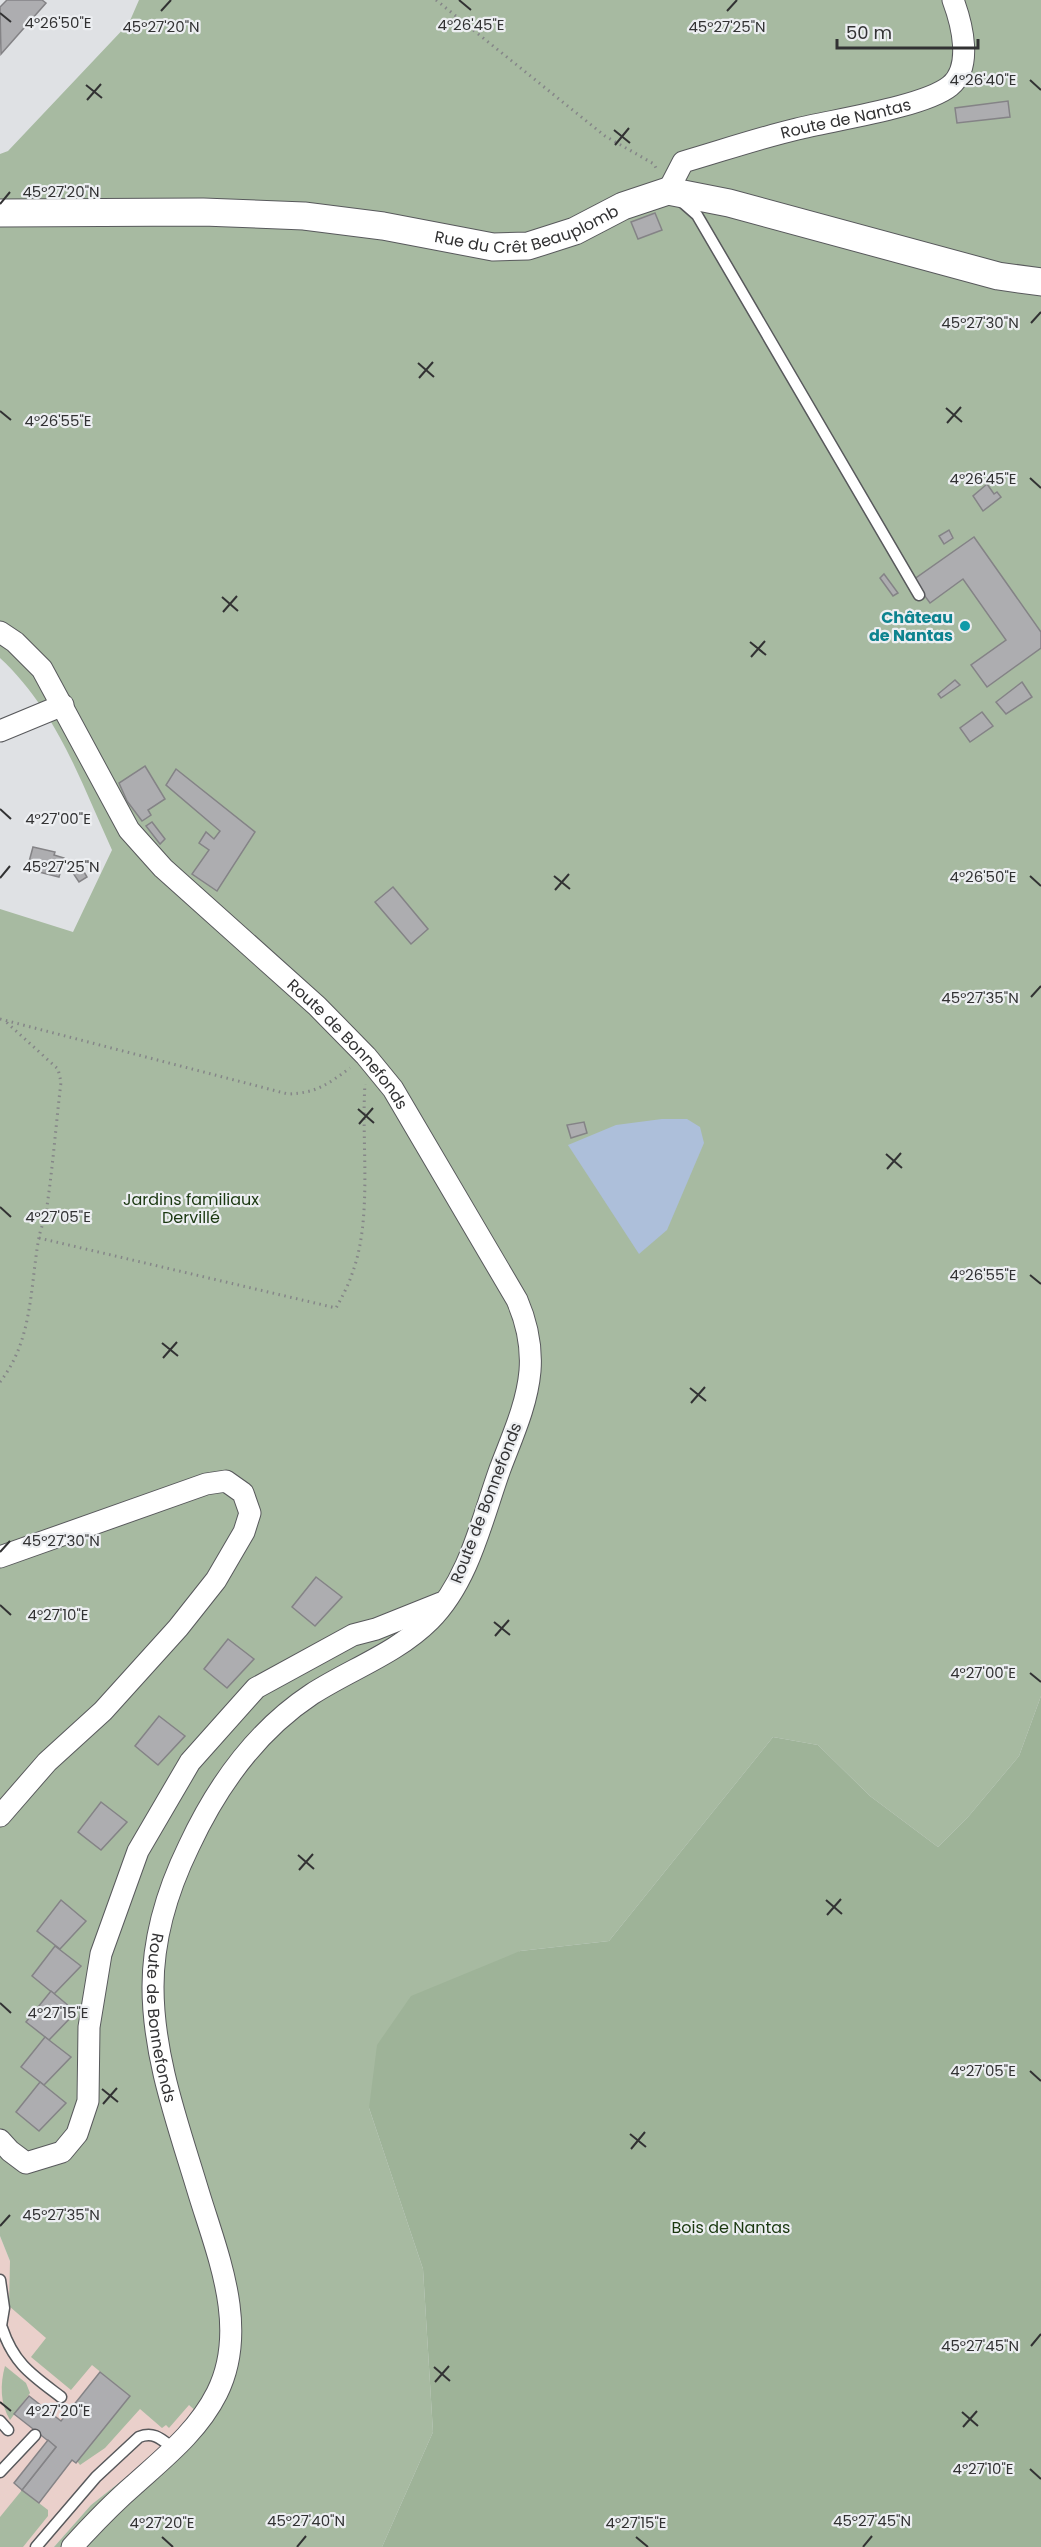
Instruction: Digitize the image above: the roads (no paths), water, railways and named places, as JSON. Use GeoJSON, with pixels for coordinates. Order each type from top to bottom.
{"type":"FeatureCollection","features":[{"type":"Feature","properties":{"kind":"street","name":"Route de Nantas"},"geometry":{"type":"LineString","coordinates":[[668,191],[683,162],[795,129],[926,99],[951,85],[963,68],[961,23],[953,0]]}},
{"type":"Feature","properties":{"kind":"street","name":"Rue du Crêt Beauplomb"},"geometry":{"type":"LineString","coordinates":[[0,213],[203,212],[304,216],[383,226],[493,247],[528,246],[575,231],[623,206],[668,191],[729,203],[998,276],[1041,282]]}},
{"type":"Feature","properties":{"kind":"street","name":"Route de Bonnefonds"},"geometry":{"type":"LineString","coordinates":[[0,632],[15,642],[42,669],[63,705],[96,773],[129,830],[163,868],[317,1006],[366,1056],[415,1123],[517,1300],[527,1322],[531,1347],[530,1373],[524,1403],[465,1568],[448,1600],[415,1634],[313,1694],[256,1741],[208,1809],[171,1888],[154,1956],[153,1989],[157,2032],[164,2076],[226,2284],[231,2322],[229,2358],[218,2392],[196,2425],[72,2547]]}},
{"type":"Feature","properties":{"kind":"street"},"geometry":{"type":"LineString","coordinates":[[0,731],[63,705]]}},
{"type":"Feature","properties":{"kind":"street"},"geometry":{"type":"LineString","coordinates":[[0,1557],[206,1484],[226,1481],[243,1493],[250,1513],[244,1532],[216,1580],[178,1628],[103,1711],[46,1762],[0,1816]]}},
{"type":"Feature","properties":{"kind":"street"},"geometry":{"type":"LineString","coordinates":[[0,2140],[26,2163],[62,2152],[77,2134],[88,2101],[89,2027],[101,1954],[138,1851],[190,1762],[256,1688],[353,1635],[376,1629],[448,1600]]}},
{"type":"Feature","properties":{"kind":"lane"},"geometry":{"type":"LineString","coordinates":[[668,191],[697,215],[919,595]]}},
{"type":"Feature","properties":{"kind":"lane"},"geometry":{"type":"LineString","coordinates":[[0,2280],[4,2308],[1,2330],[10,2351],[23,2367],[61,2397]]}},
{"type":"Feature","properties":{"kind":"lane"},"geometry":{"type":"LineString","coordinates":[[36,2547],[96,2477],[139,2437],[148,2434],[156,2435],[174,2449]]}},
{"type":"Feature","properties":{"kind":"lane"},"geometry":{"type":"LineString","coordinates":[[0,2472],[35,2435]]}},
{"type":"Feature","properties":{"kind":"water"},"geometry":{"type":"Polygon","coordinates":[[[662,1119],[687,1119],[700,1127],[704,1143],[667,1230],[639,1254],[568,1145],[616,1125],[662,1119]]]}},
{"type":"Feature","properties":{"kind":"place","name":"Château de Nantas"},"geometry":{"type":"Point","coordinates":[965,626]}},
{"type":"Feature","properties":{"kind":"park label","name":"Jardins familiaux Dervillé"},"geometry":{"type":"Point","coordinates":[191,1208]}},
{"type":"Feature","properties":{"kind":"park label","name":"Bois de Nantas"},"geometry":{"type":"Point","coordinates":[731,2227]}}]}
